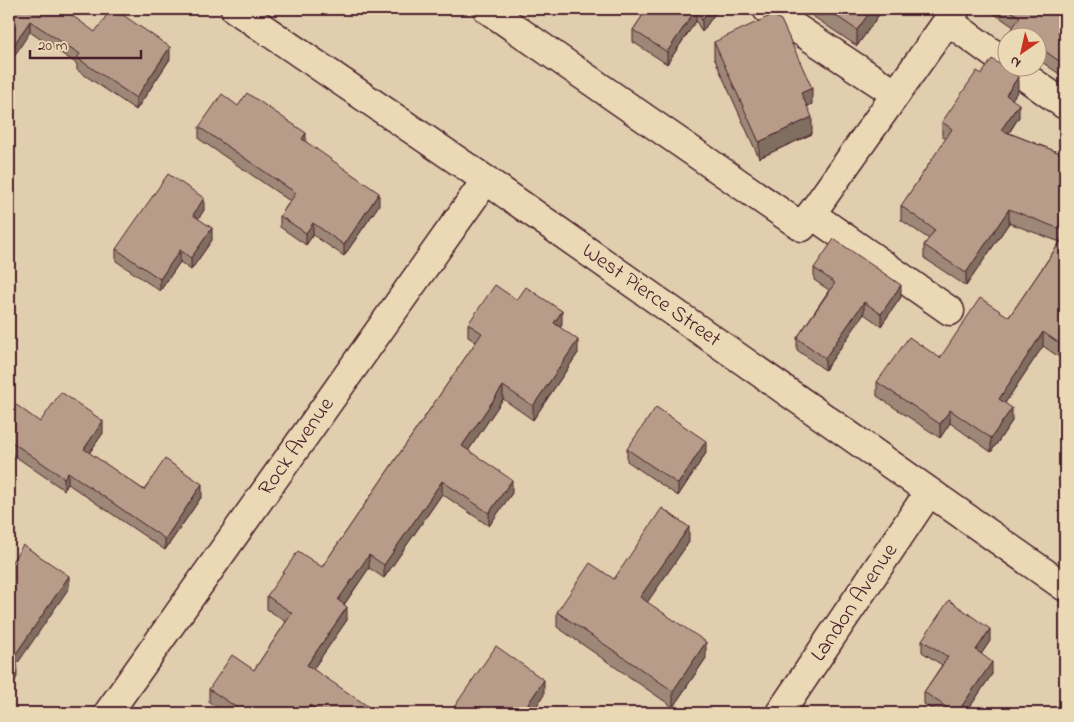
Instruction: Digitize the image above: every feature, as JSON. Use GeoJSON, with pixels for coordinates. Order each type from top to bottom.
{"type":"FeatureCollection","features":[{"type":"Feature","properties":{"kind":"street","name":"West Pierce Street"},"geometry":{"type":"LineString","coordinates":[[235,9],[486,180],[1065,587]]}},
{"type":"Feature","properties":{"kind":"street"},"geometry":{"type":"LineString","coordinates":[[487,9],[802,228],[952,15],[996,54]]}},
{"type":"Feature","properties":{"kind":"street"},"geometry":{"type":"LineString","coordinates":[[767,9],[896,94]]}},
{"type":"Feature","properties":{"kind":"street"},"geometry":{"type":"LineString","coordinates":[[1027,78],[1065,105]]}},
{"type":"Feature","properties":{"kind":"street","name":"Rock Avenue"},"geometry":{"type":"LineString","coordinates":[[108,713],[486,180]]}},
{"type":"Feature","properties":{"kind":"street"},"geometry":{"type":"LineString","coordinates":[[811,214],[950,311]]}},
{"type":"Feature","properties":{"kind":"street","name":"Landon Avenue"},"geometry":{"type":"LineString","coordinates":[[780,713],[930,492]]}},
{"type":"Feature","properties":{"kind":"building"},"geometry":{"type":"Polygon","coordinates":[[[9,9],[63,9],[95,32],[111,9],[114,9],[170,47],[136,98],[77,58],[80,54],[30,21],[9,52],[9,9]]]}},
{"type":"Feature","properties":{"kind":"building"},"geometry":{"type":"Polygon","coordinates":[[[647,9],[696,9],[667,52],[633,30],[647,9]]]}},
{"type":"Feature","properties":{"kind":"building"},"geometry":{"type":"Polygon","coordinates":[[[696,9],[710,9],[702,20],[696,9]]]}},
{"type":"Feature","properties":{"kind":"building"},"geometry":{"type":"Polygon","coordinates":[[[826,9],[872,9],[857,30],[826,9]]]}},
{"type":"Feature","properties":{"kind":"building"},"geometry":{"type":"Polygon","coordinates":[[[1007,9],[1065,9],[1065,65],[1046,52],[1046,28],[1012,28],[1020,17],[1007,9]]]}},
{"type":"Feature","properties":{"kind":"building"},"geometry":{"type":"Polygon","coordinates":[[[772,15],[781,20],[812,88],[801,93],[812,117],[759,142],[714,42],[772,15]]]}},
{"type":"Feature","properties":{"kind":"building"},"geometry":{"type":"Polygon","coordinates":[[[992,59],[996,62],[996,78],[1017,78],[1006,95],[1019,104],[1001,130],[1065,155],[1065,231],[1009,209],[966,273],[924,245],[935,230],[901,206],[952,129],[942,122],[977,71],[982,74],[992,59]]]}},
{"type":"Feature","properties":{"kind":"building"},"geometry":{"type":"Polygon","coordinates":[[[247,93],[306,133],[302,139],[379,193],[344,245],[313,223],[306,233],[280,216],[296,193],[199,127],[222,94],[238,106],[247,93]]]}},
{"type":"Feature","properties":{"kind":"building"},"geometry":{"type":"Polygon","coordinates":[[[168,174],[204,198],[193,215],[212,228],[191,258],[180,250],[160,279],[116,249],[168,174]]]}},
{"type":"Feature","properties":{"kind":"building"},"geometry":{"type":"Polygon","coordinates":[[[1065,235],[1065,307],[1063,310],[1065,311],[1065,335],[1059,343],[1043,332],[999,399],[1012,408],[991,438],[950,410],[940,424],[877,382],[909,337],[940,358],[980,298],[1009,317],[1065,235]]]}},
{"type":"Feature","properties":{"kind":"building"},"geometry":{"type":"Polygon","coordinates":[[[834,239],[901,285],[881,314],[864,302],[825,358],[797,338],[835,283],[814,268],[834,239]]]}},
{"type":"Feature","properties":{"kind":"building"},"geometry":{"type":"Polygon","coordinates":[[[495,285],[517,300],[526,287],[562,311],[554,323],[578,340],[533,406],[503,386],[462,446],[512,480],[489,513],[442,481],[384,565],[369,555],[338,600],[347,607],[307,665],[369,707],[365,713],[322,713],[310,705],[304,713],[245,713],[209,689],[232,655],[254,670],[292,613],[267,596],[298,551],[322,567],[482,333],[468,324],[495,285]]]}},
{"type":"Feature","properties":{"kind":"building"},"geometry":{"type":"Polygon","coordinates":[[[61,392],[103,421],[84,449],[144,490],[165,459],[202,484],[165,539],[68,472],[64,478],[9,440],[9,414],[15,404],[40,422],[61,392]]]}},
{"type":"Feature","properties":{"kind":"building"},"geometry":{"type":"Polygon","coordinates":[[[656,407],[706,441],[678,484],[627,449],[656,407]]]}},
{"type":"Feature","properties":{"kind":"building"},"geometry":{"type":"Polygon","coordinates":[[[662,508],[689,527],[640,597],[706,642],[673,691],[557,612],[590,563],[614,579],[662,508]]]}},
{"type":"Feature","properties":{"kind":"building"},"geometry":{"type":"Polygon","coordinates":[[[23,545],[69,576],[11,661],[17,665],[9,677],[9,566],[23,545]]]}},
{"type":"Feature","properties":{"kind":"building"},"geometry":{"type":"Polygon","coordinates":[[[949,600],[990,629],[976,650],[992,662],[957,713],[924,692],[948,657],[922,640],[949,600]]]}},
{"type":"Feature","properties":{"kind":"building"},"geometry":{"type":"Polygon","coordinates":[[[496,646],[544,680],[522,713],[450,713],[496,646]]]}}]}
